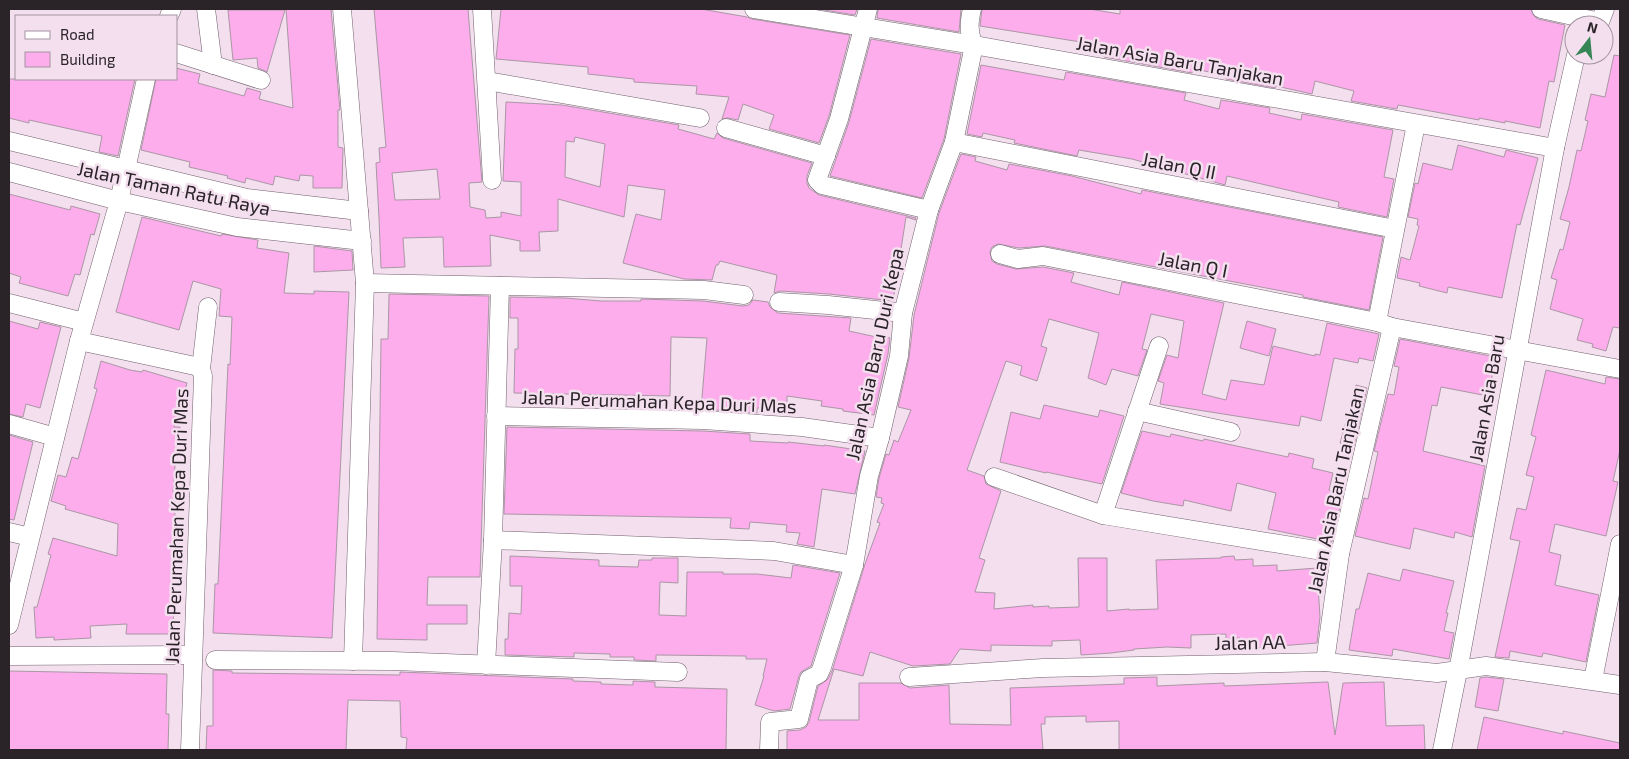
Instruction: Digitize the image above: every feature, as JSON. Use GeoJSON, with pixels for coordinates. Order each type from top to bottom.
{"type":"FeatureCollection","features":[{"type":"Feature","properties":{"kind":"street"},"geometry":{"type":"LineString","coordinates":[[206,9],[213,65]]}},
{"type":"Feature","properties":{"kind":"street"},"geometry":{"type":"LineString","coordinates":[[342,9],[365,283],[353,661]]}},
{"type":"Feature","properties":{"kind":"street"},"geometry":{"type":"LineString","coordinates":[[482,9],[492,180]]}},
{"type":"Feature","properties":{"kind":"street"},"geometry":{"type":"LineString","coordinates":[[754,9],[974,45]]}},
{"type":"Feature","properties":{"kind":"street"},"geometry":{"type":"LineString","coordinates":[[868,9],[839,119],[817,178],[818,182],[822,185],[929,210]]}},
{"type":"Feature","properties":{"kind":"street"},"geometry":{"type":"LineString","coordinates":[[972,9],[969,35],[974,45]]}},
{"type":"Feature","properties":{"kind":"street"},"geometry":{"type":"LineString","coordinates":[[1541,9],[1564,16]]}},
{"type":"Feature","properties":{"kind":"street","name":"Jalan Asia Baru Tanjakan"},"geometry":{"type":"LineString","coordinates":[[974,45],[1555,148]]}},
{"type":"Feature","properties":{"kind":"street","name":"Jalan Asia Baru Duri Kepa"},"geometry":{"type":"LineString","coordinates":[[769,750],[770,722],[799,719],[809,680],[819,674],[854,565],[869,476],[899,356],[903,313],[929,210],[954,142],[974,45]]}},
{"type":"Feature","properties":{"kind":"street"},"geometry":{"type":"LineString","coordinates":[[178,54],[261,80]]}},
{"type":"Feature","properties":{"kind":"street","name":"Jalan Asia Baru"},"geometry":{"type":"LineString","coordinates":[[1442,750],[1555,148],[1574,65]]}},
{"type":"Feature","properties":{"kind":"street"},"geometry":{"type":"LineString","coordinates":[[9,625],[79,341],[119,201],[146,80]]}},
{"type":"Feature","properties":{"kind":"street"},"geometry":{"type":"LineString","coordinates":[[487,81],[700,118]]}},
{"type":"Feature","properties":{"kind":"street","name":"Jalan Asia Baru Tanjakan"},"geometry":{"type":"LineString","coordinates":[[1325,662],[1340,554],[1384,325],[1395,229],[1416,124]]}},
{"type":"Feature","properties":{"kind":"street"},"geometry":{"type":"LineString","coordinates":[[726,128],[826,156]]}},
{"type":"Feature","properties":{"kind":"street","name":"Jalan Taman Ratu Raya"},"geometry":{"type":"LineString","coordinates":[[9,141],[247,198],[359,211]]}},
{"type":"Feature","properties":{"kind":"street","name":"Jalan Q II"},"geometry":{"type":"LineString","coordinates":[[954,142],[1395,229]]}},
{"type":"Feature","properties":{"kind":"street","name":"Jalan Taman Ratu Raya"},"geometry":{"type":"LineString","coordinates":[[9,172],[119,201],[237,227],[362,241]]}},
{"type":"Feature","properties":{"kind":"street","name":"Jalan Q I"},"geometry":{"type":"LineString","coordinates":[[1000,254],[1018,259],[1043,256],[1384,325]]}},
{"type":"Feature","properties":{"kind":"street"},"geometry":{"type":"LineString","coordinates":[[365,283],[704,290],[744,295]]}},
{"type":"Feature","properties":{"kind":"street","name":"Jalan Perumahan Kepa Duri Mas"},"geometry":{"type":"LineString","coordinates":[[486,665],[493,540],[500,286]]}},
{"type":"Feature","properties":{"kind":"street"},"geometry":{"type":"LineString","coordinates":[[779,302],[903,313]]}},
{"type":"Feature","properties":{"kind":"street"},"geometry":{"type":"LineString","coordinates":[[9,303],[84,322]]}},
{"type":"Feature","properties":{"kind":"street"},"geometry":{"type":"LineString","coordinates":[[201,370],[208,307]]}},
{"type":"Feature","properties":{"kind":"street"},"geometry":{"type":"LineString","coordinates":[[1384,325],[1620,369]]}},
{"type":"Feature","properties":{"kind":"street","name":"Jalan Perumahan Kepa Duri Mas"},"geometry":{"type":"LineString","coordinates":[[79,341],[195,366],[201,370],[203,376],[190,750]]}},
{"type":"Feature","properties":{"kind":"street"},"geometry":{"type":"LineString","coordinates":[[1103,515],[1159,346]]}},
{"type":"Feature","properties":{"kind":"street"},"geometry":{"type":"LineString","coordinates":[[1137,411],[1231,432]]}},
{"type":"Feature","properties":{"kind":"street","name":"Jalan Perumahan Kepa Duri Mas"},"geometry":{"type":"LineString","coordinates":[[496,416],[703,420],[802,427],[880,438]]}},
{"type":"Feature","properties":{"kind":"street"},"geometry":{"type":"LineString","coordinates":[[9,424],[55,438]]}},
{"type":"Feature","properties":{"kind":"street"},"geometry":{"type":"LineString","coordinates":[[994,476],[1103,515],[1340,554]]}},
{"type":"Feature","properties":{"kind":"street"},"geometry":{"type":"LineString","coordinates":[[9,532],[30,537]]}},
{"type":"Feature","properties":{"kind":"street"},"geometry":{"type":"LineString","coordinates":[[493,540],[774,551],[854,565]]}},
{"type":"Feature","properties":{"kind":"street"},"geometry":{"type":"LineString","coordinates":[[1593,680],[1618,570],[1620,544]]}},
{"type":"Feature","properties":{"kind":"street"},"geometry":{"type":"LineString","coordinates":[[9,656],[192,655]]}},
{"type":"Feature","properties":{"kind":"street"},"geometry":{"type":"LineString","coordinates":[[215,660],[393,661],[678,672]]}},
{"type":"Feature","properties":{"kind":"street","name":"Jalan AA"},"geometry":{"type":"LineString","coordinates":[[908,677],[1043,668],[1325,662],[1437,673],[1486,666],[1620,685]]}},
{"type":"Feature","properties":{"kind":"building"},"geometry":{"type":"Polygon","coordinates":[[[286,9],[331,9],[340,110],[338,110],[338,147],[343,148],[342,188],[313,188],[313,176],[300,175],[299,181],[275,176],[273,185],[246,178],[245,183],[227,178],[228,176],[189,167],[190,162],[141,150],[156,80],[178,80],[178,68],[200,74],[198,83],[244,96],[247,88],[261,92],[259,99],[293,108],[286,9]]]}},
{"type":"Feature","properties":{"kind":"building"},"geometry":{"type":"Polygon","coordinates":[[[374,9],[468,9],[482,182],[469,183],[470,207],[485,210],[486,218],[501,217],[501,212],[521,216],[521,182],[503,181],[506,102],[562,105],[679,125],[678,129],[714,139],[717,133],[723,138],[812,163],[807,176],[807,183],[809,188],[819,195],[916,218],[916,220],[906,217],[893,301],[829,294],[780,291],[774,293],[777,275],[720,261],[716,265],[712,280],[684,279],[623,263],[636,214],[661,220],[665,190],[628,185],[624,217],[558,199],[558,231],[539,232],[540,251],[520,251],[520,241],[490,235],[491,266],[444,267],[443,237],[403,238],[405,267],[381,268],[376,163],[380,162],[379,148],[386,147],[374,9]],[[575,137],[574,142],[566,141],[565,177],[600,187],[605,144],[575,137]],[[437,169],[392,173],[395,200],[440,199],[437,169]]]}},
{"type":"Feature","properties":{"kind":"building"},"geometry":{"type":"Polygon","coordinates":[[[501,9],[701,9],[850,35],[829,116],[819,143],[769,129],[774,115],[743,104],[738,120],[722,119],[729,97],[696,94],[697,86],[634,82],[634,79],[588,74],[588,67],[496,59],[501,9]]]}},
{"type":"Feature","properties":{"kind":"building"},"geometry":{"type":"Polygon","coordinates":[[[818,9],[857,9],[855,15],[818,9]]]}},
{"type":"Feature","properties":{"kind":"building"},"geometry":{"type":"Polygon","coordinates":[[[878,9],[961,9],[959,32],[877,18],[878,9]]]}},
{"type":"Feature","properties":{"kind":"building"},"geometry":{"type":"Polygon","coordinates":[[[982,9],[1089,9],[1120,14],[1120,9],[1531,9],[1534,16],[1538,19],[1564,25],[1564,30],[1554,82],[1549,81],[1540,128],[1505,121],[1505,123],[1479,118],[1479,120],[1398,105],[1397,109],[1351,101],[1354,91],[1315,81],[1312,94],[1276,86],[1275,88],[1226,79],[1227,75],[1193,69],[1192,73],[1104,57],[1106,46],[980,26],[982,9]]]}},
{"type":"Feature","properties":{"kind":"building"},"geometry":{"type":"Polygon","coordinates":[[[228,10],[285,10],[267,72],[258,68],[257,58],[233,60],[228,10]]]}},
{"type":"Feature","properties":{"kind":"building"},"geometry":{"type":"Polygon","coordinates":[[[871,39],[961,54],[944,139],[922,198],[830,176],[849,122],[871,39]]]}},
{"type":"Feature","properties":{"kind":"building"},"geometry":{"type":"Polygon","coordinates":[[[1614,55],[1620,56],[1620,328],[1613,327],[1606,351],[1592,347],[1593,344],[1577,340],[1583,319],[1550,309],[1557,280],[1551,278],[1560,249],[1563,250],[1570,222],[1560,219],[1577,150],[1581,151],[1588,121],[1585,120],[1591,94],[1605,97],[1612,65],[1614,65],[1614,55]]]}},
{"type":"Feature","properties":{"kind":"building"},"geometry":{"type":"Polygon","coordinates":[[[981,65],[1064,80],[1066,72],[1186,93],[1184,100],[1219,109],[1221,100],[1270,108],[1269,113],[1301,120],[1302,114],[1393,130],[1384,177],[1394,179],[1387,217],[1338,207],[1339,202],[1227,176],[1225,185],[1132,159],[1079,150],[1077,156],[1014,143],[1015,140],[983,133],[982,137],[967,134],[981,65]]]}},
{"type":"Feature","properties":{"kind":"building"},"geometry":{"type":"Polygon","coordinates":[[[9,79],[135,80],[118,156],[99,152],[102,136],[29,120],[29,123],[9,118],[9,79]]]}},
{"type":"Feature","properties":{"kind":"building"},"geometry":{"type":"Polygon","coordinates":[[[1458,145],[1504,157],[1506,150],[1538,158],[1520,225],[1517,224],[1502,298],[1448,287],[1447,293],[1419,286],[1420,283],[1397,278],[1401,257],[1410,260],[1419,226],[1417,225],[1418,219],[1408,217],[1415,183],[1418,184],[1423,163],[1452,170],[1458,145]]]}},
{"type":"Feature","properties":{"kind":"building"},"geometry":{"type":"Polygon","coordinates":[[[961,154],[976,157],[975,161],[1007,170],[1009,164],[1072,176],[1141,194],[1142,190],[1383,237],[1369,310],[1303,297],[1303,295],[1045,246],[1019,248],[998,244],[992,247],[990,252],[992,261],[997,264],[1016,269],[1043,267],[1074,273],[1071,282],[1119,295],[1122,282],[1224,303],[1202,394],[1226,400],[1231,380],[1264,385],[1273,346],[1315,356],[1315,354],[1320,355],[1327,323],[1379,334],[1373,361],[1359,358],[1358,363],[1334,358],[1321,421],[1301,416],[1299,426],[1160,404],[1164,383],[1158,381],[1167,355],[1178,358],[1184,321],[1151,314],[1142,349],[1147,350],[1138,376],[1112,369],[1106,385],[1088,378],[1099,333],[1049,319],[1041,346],[1047,348],[1037,381],[1020,375],[1022,366],[1006,361],[967,470],[984,476],[986,484],[1001,491],[979,558],[985,560],[975,592],[995,593],[994,609],[1033,605],[1033,607],[1049,606],[1049,608],[1079,607],[1078,558],[1107,558],[1107,611],[1158,609],[1156,560],[1234,556],[1235,560],[1253,559],[1253,566],[1277,565],[1277,571],[1317,568],[1320,617],[1317,643],[1254,648],[1253,640],[1241,641],[1240,638],[1226,639],[1226,634],[1191,635],[1191,648],[1134,649],[1081,655],[1080,640],[1052,641],[1052,646],[991,645],[991,651],[960,649],[950,664],[913,666],[870,652],[863,676],[834,669],[818,720],[859,720],[859,683],[901,683],[910,688],[949,685],[950,724],[1011,725],[1010,688],[1124,684],[1124,678],[1157,677],[1157,686],[1224,683],[1224,686],[1328,682],[1335,735],[1343,683],[1384,682],[1386,726],[1424,725],[1425,750],[1119,750],[1119,721],[1086,722],[1086,716],[1045,717],[1045,724],[1041,724],[1043,750],[787,750],[787,731],[800,730],[806,727],[818,686],[828,679],[832,671],[865,564],[880,523],[877,522],[884,504],[881,503],[882,498],[876,497],[879,478],[886,454],[889,455],[894,440],[898,442],[911,410],[898,407],[909,358],[914,315],[939,213],[961,154]]]}},
{"type":"Feature","properties":{"kind":"building"},"geometry":{"type":"Polygon","coordinates":[[[9,194],[70,210],[71,206],[100,214],[94,235],[91,234],[80,275],[75,274],[68,296],[19,283],[21,277],[9,273],[9,194]]]}},
{"type":"Feature","properties":{"kind":"building"},"geometry":{"type":"Polygon","coordinates":[[[142,217],[221,236],[222,234],[258,240],[257,248],[289,253],[284,293],[314,294],[314,291],[349,292],[332,638],[213,633],[215,584],[218,584],[228,364],[230,365],[232,317],[219,316],[221,289],[193,281],[179,330],[116,312],[142,217]]]}},
{"type":"Feature","properties":{"kind":"building"},"geometry":{"type":"Polygon","coordinates":[[[314,246],[352,251],[353,270],[314,272],[314,246]]]}},
{"type":"Feature","properties":{"kind":"building"},"geometry":{"type":"Polygon","coordinates":[[[389,294],[489,296],[480,577],[428,577],[427,605],[467,605],[467,624],[427,624],[427,640],[377,639],[381,339],[388,339],[389,294]]]}},
{"type":"Feature","properties":{"kind":"building"},"geometry":{"type":"Polygon","coordinates":[[[510,297],[601,301],[641,301],[641,299],[703,301],[743,306],[749,305],[753,300],[768,302],[770,307],[778,313],[851,318],[849,331],[881,338],[882,336],[890,338],[874,415],[843,411],[843,409],[821,406],[822,401],[787,396],[787,409],[757,408],[757,413],[701,409],[707,338],[671,337],[670,396],[514,393],[515,349],[518,349],[518,318],[510,318],[510,297]]]}},
{"type":"Feature","properties":{"kind":"building"},"geometry":{"type":"Polygon","coordinates":[[[9,321],[38,329],[40,322],[61,327],[40,408],[26,404],[23,417],[9,414],[9,321]]]}},
{"type":"Feature","properties":{"kind":"building"},"geometry":{"type":"Polygon","coordinates":[[[1247,321],[1276,329],[1269,356],[1240,348],[1247,321]]]}},
{"type":"Feature","properties":{"kind":"building"},"geometry":{"type":"Polygon","coordinates":[[[1400,339],[1496,357],[1488,396],[1441,387],[1437,406],[1432,405],[1423,451],[1485,466],[1472,537],[1455,532],[1454,538],[1414,528],[1410,549],[1355,536],[1364,498],[1368,499],[1378,452],[1374,451],[1388,394],[1394,395],[1399,367],[1394,366],[1400,339]]]}},
{"type":"Feature","properties":{"kind":"building"},"geometry":{"type":"Polygon","coordinates":[[[101,361],[130,370],[142,372],[143,370],[187,383],[174,427],[180,427],[179,440],[186,441],[185,455],[176,454],[173,492],[176,492],[173,554],[175,554],[173,634],[126,634],[127,624],[90,626],[91,638],[54,640],[54,637],[36,638],[34,607],[37,607],[51,555],[48,554],[53,538],[117,556],[118,524],[65,509],[66,506],[51,501],[58,475],[66,477],[72,457],[78,459],[97,389],[94,388],[101,361]]]}},
{"type":"Feature","properties":{"kind":"building"},"geometry":{"type":"Polygon","coordinates":[[[1546,370],[1605,384],[1606,377],[1620,379],[1620,450],[1613,481],[1618,482],[1606,536],[1555,524],[1549,552],[1561,555],[1555,585],[1599,595],[1586,662],[1543,653],[1542,657],[1510,651],[1509,658],[1495,657],[1520,541],[1510,539],[1517,508],[1526,510],[1534,477],[1526,475],[1536,437],[1531,435],[1546,370]]]}},
{"type":"Feature","properties":{"kind":"building"},"geometry":{"type":"Polygon","coordinates":[[[1356,385],[1367,388],[1354,446],[1340,443],[1356,385]]]}},
{"type":"Feature","properties":{"kind":"building"},"geometry":{"type":"Polygon","coordinates":[[[1044,405],[1098,417],[1100,410],[1124,416],[1102,484],[1000,462],[1011,412],[1040,419],[1044,405]]]}},
{"type":"Feature","properties":{"kind":"building"},"geometry":{"type":"Polygon","coordinates":[[[507,427],[703,431],[750,434],[750,441],[824,445],[865,451],[855,494],[822,489],[814,547],[797,544],[800,533],[786,532],[787,525],[750,522],[749,529],[730,528],[731,518],[504,514],[507,427]]]}},
{"type":"Feature","properties":{"kind":"building"},"geometry":{"type":"Polygon","coordinates":[[[1142,431],[1170,437],[1171,434],[1203,441],[1204,439],[1288,457],[1289,453],[1314,459],[1312,468],[1333,473],[1329,490],[1343,493],[1332,542],[1268,529],[1276,493],[1237,483],[1231,511],[1184,500],[1183,506],[1121,493],[1142,431]]]}},
{"type":"Feature","properties":{"kind":"building"},"geometry":{"type":"Polygon","coordinates":[[[9,435],[33,442],[14,520],[9,519],[9,435]]]}},
{"type":"Feature","properties":{"kind":"building"},"geometry":{"type":"Polygon","coordinates":[[[510,556],[599,560],[599,566],[638,567],[639,560],[678,558],[678,583],[660,582],[659,615],[686,616],[687,572],[723,572],[723,574],[757,574],[791,578],[793,565],[840,573],[811,666],[801,672],[799,676],[790,709],[774,711],[755,705],[767,659],[746,659],[746,656],[656,655],[656,661],[634,660],[634,657],[610,657],[610,654],[574,653],[574,657],[505,655],[505,639],[508,639],[509,613],[521,614],[522,586],[510,586],[510,556]]]}},
{"type":"Feature","properties":{"kind":"building"},"geometry":{"type":"Polygon","coordinates":[[[1403,569],[1454,581],[1446,613],[1448,613],[1444,631],[1454,633],[1449,659],[1393,649],[1392,656],[1349,650],[1356,609],[1359,609],[1368,573],[1400,581],[1403,569]]]}},
{"type":"Feature","properties":{"kind":"building"},"geometry":{"type":"Polygon","coordinates":[[[213,670],[232,671],[232,673],[400,675],[400,672],[573,679],[573,681],[601,682],[601,684],[633,685],[633,681],[655,682],[655,687],[727,689],[726,750],[406,750],[407,738],[401,737],[400,701],[348,700],[346,750],[206,750],[207,726],[213,726],[213,670]]]}},
{"type":"Feature","properties":{"kind":"building"},"geometry":{"type":"Polygon","coordinates":[[[9,671],[167,674],[166,714],[169,714],[168,750],[9,750],[9,671]]]}},
{"type":"Feature","properties":{"kind":"building"},"geometry":{"type":"Polygon","coordinates":[[[1480,678],[1504,679],[1498,711],[1475,707],[1480,678]]]}},
{"type":"Feature","properties":{"kind":"building"},"geometry":{"type":"Polygon","coordinates":[[[1484,717],[1563,734],[1563,731],[1620,743],[1620,750],[1477,750],[1484,717]]]}}]}
